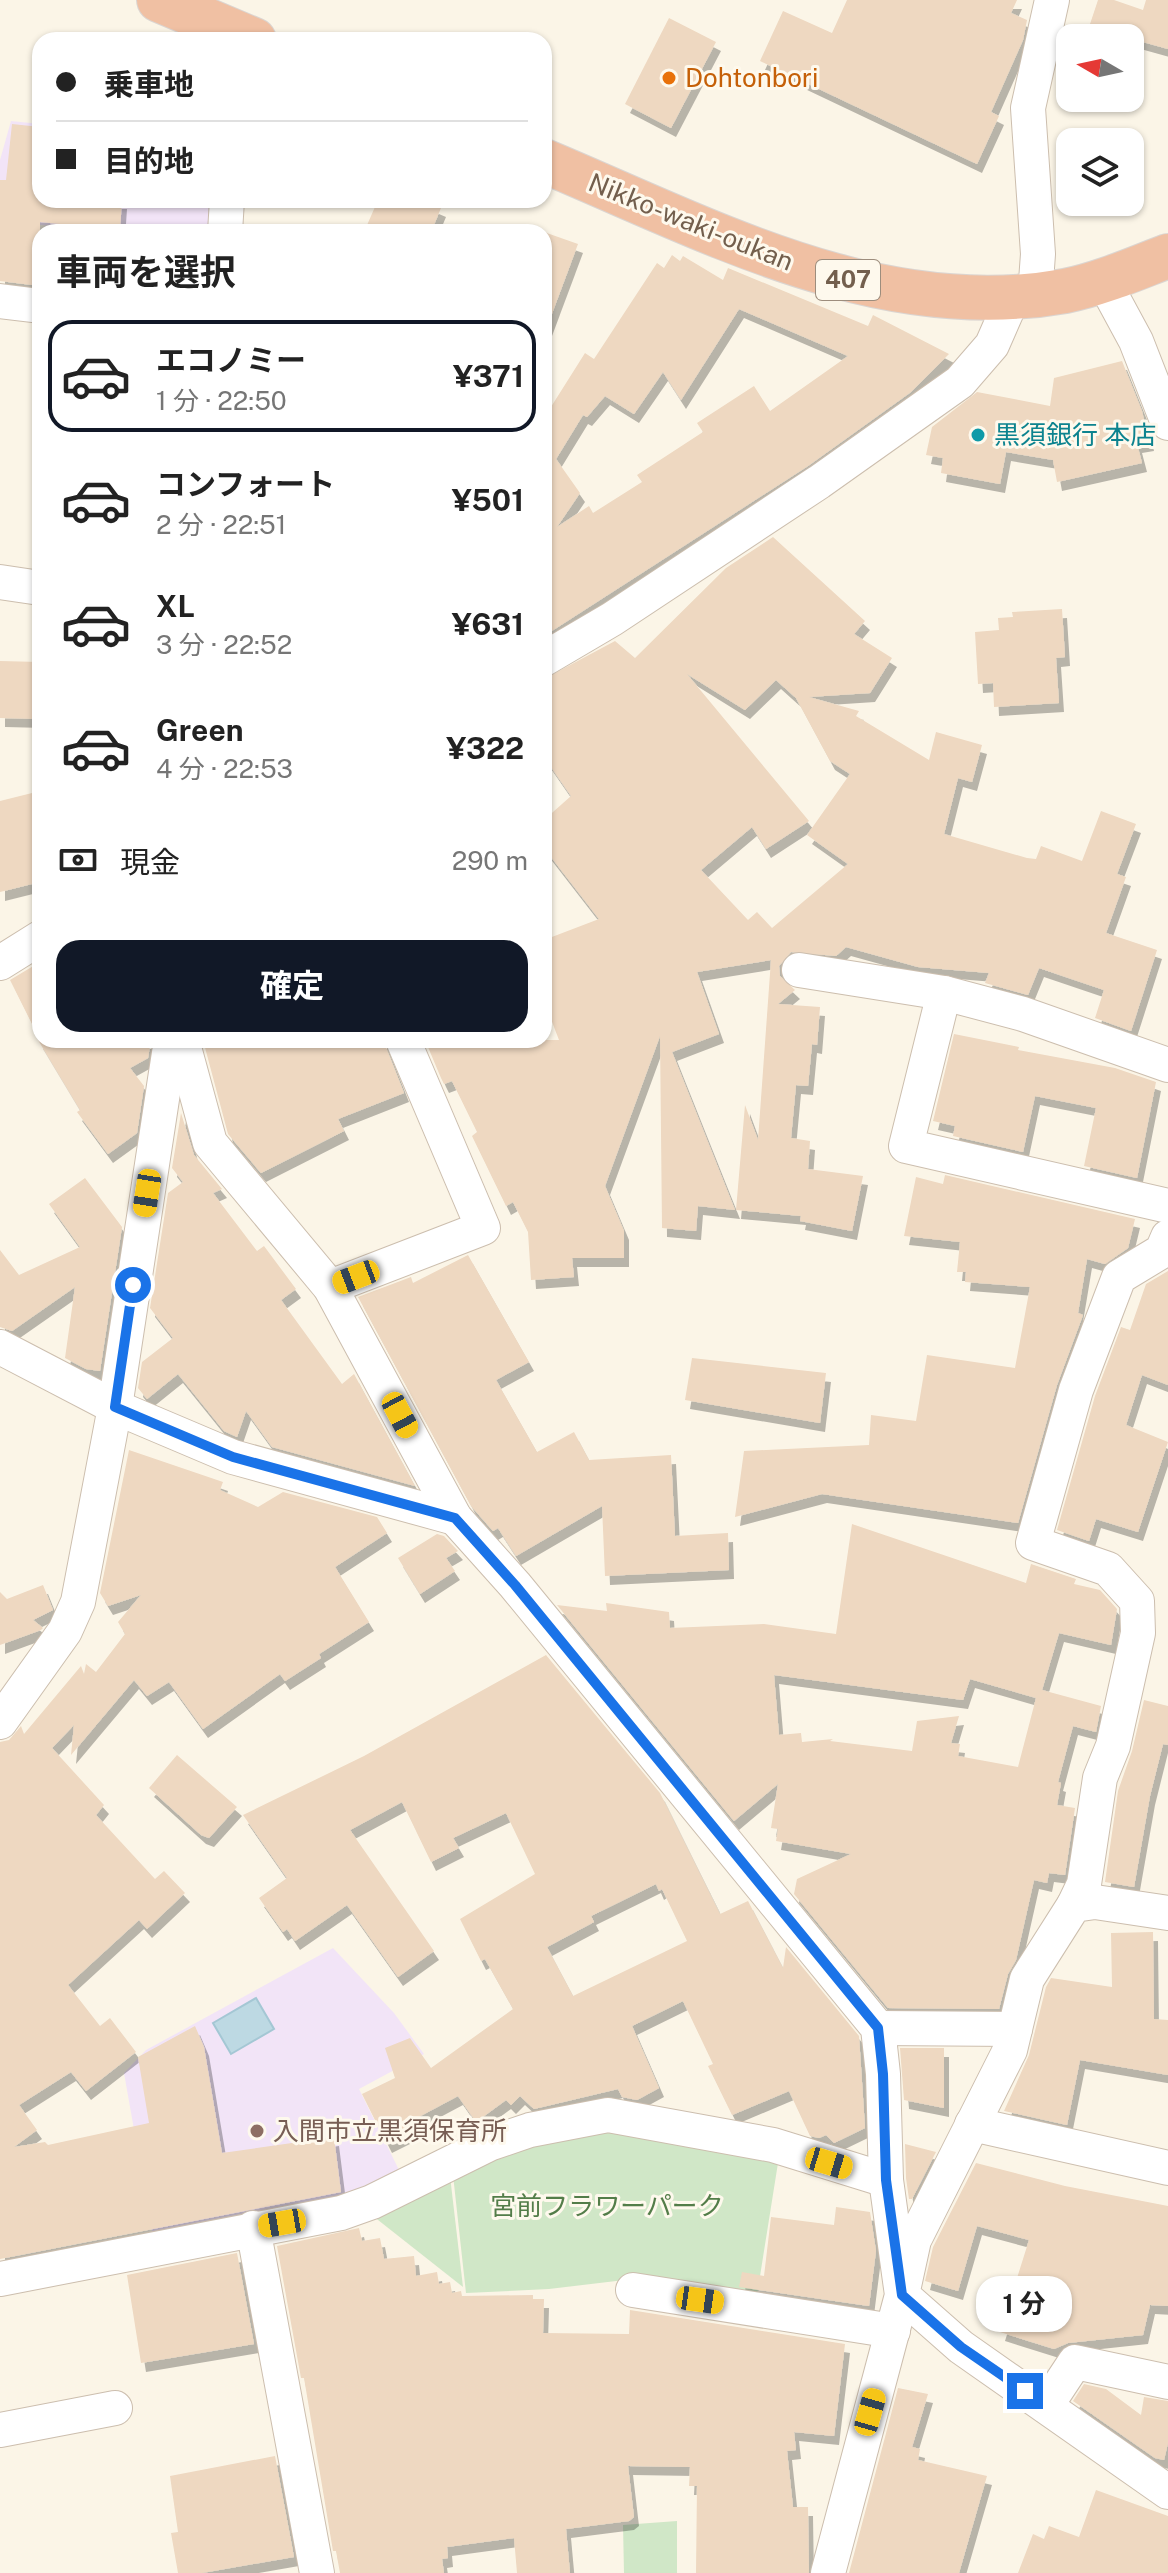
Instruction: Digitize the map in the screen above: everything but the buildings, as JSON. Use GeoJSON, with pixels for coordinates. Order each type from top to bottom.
{"type":"FeatureCollection","features":[{"type":"Feature","properties":{"kind":"highway"},"geometry":{"type":"LineString","coordinates":[[159,0],[230,32]]}},
{"type":"Feature","properties":{"kind":"highway","name":"Nikko-waki-oukan"},"geometry":{"type":"LineString","coordinates":[[552,164],[807,269],[913,294],[1024,296],[1103,280],[1168,256]]}},
{"type":"Feature","properties":{"kind":"street"},"geometry":{"type":"LineString","coordinates":[[552,654],[612,619],[819,482],[960,382],[992,345],[1024,296],[1038,254],[1028,108],[1052,0]]}},
{"type":"Feature","properties":{"kind":"street"},"geometry":{"type":"LineString","coordinates":[[1103,280],[1136,341],[1168,423]]}},
{"type":"Feature","properties":{"kind":"street"},"geometry":{"type":"LineString","coordinates":[[0,301],[32,305]]}},
{"type":"Feature","properties":{"kind":"street"},"geometry":{"type":"LineString","coordinates":[[0,582],[32,587]]}},
{"type":"Feature","properties":{"kind":"street"},"geometry":{"type":"LineString","coordinates":[[0,963],[32,943]]}},
{"type":"Feature","properties":{"kind":"street"},"geometry":{"type":"LineString","coordinates":[[799,970],[944,993],[1089,1035],[1168,1065]]}},
{"type":"Feature","properties":{"kind":"street"},"geometry":{"type":"LineString","coordinates":[[944,993],[906,1146],[1168,1206]]}},
{"type":"Feature","properties":{"kind":"street"},"geometry":{"type":"LineString","coordinates":[[0,1722],[65,1631],[78,1602],[115,1407],[170,1048]]}},
{"type":"Feature","properties":{"kind":"street"},"geometry":{"type":"LineString","coordinates":[[184,1048],[210,1143],[330,1287],[455,1518],[515,1585],[878,2028],[883,2074],[886,2180],[902,2295],[961,2347],[1168,2492]]}},
{"type":"Feature","properties":{"kind":"street"},"geometry":{"type":"LineString","coordinates":[[330,1287],[483,1228],[406,1048]]}},
{"type":"Feature","properties":{"kind":"street"},"geometry":{"type":"LineString","coordinates":[[828,2573],[893,2331],[914,2240],[1010,2050],[1027,1979],[1084,1884],[1100,1778],[1113,1746],[1138,1633],[1137,1601],[1108,1569],[1033,1543],[1076,1390],[1119,1277],[1162,1251],[1168,1237]]}},
{"type":"Feature","properties":{"kind":"street"},"geometry":{"type":"LineString","coordinates":[[0,1347],[115,1407],[233,1457],[455,1518]]}},
{"type":"Feature","properties":{"kind":"street"},"geometry":{"type":"LineString","coordinates":[[1074,1905],[1095,1902],[1168,1913]]}},
{"type":"Feature","properties":{"kind":"street"},"geometry":{"type":"LineString","coordinates":[[878,2028],[1015,2029]]}},
{"type":"Feature","properties":{"kind":"street"},"geometry":{"type":"LineString","coordinates":[[0,2279],[341,2213],[372,2202],[489,2144],[530,2130],[608,2115],[773,2145],[886,2180]]}},
{"type":"Feature","properties":{"kind":"street"},"geometry":{"type":"LineString","coordinates":[[972,2124],[1168,2168]]}},
{"type":"Feature","properties":{"kind":"street"},"geometry":{"type":"LineString","coordinates":[[253,2228],[317,2573]]}},
{"type":"Feature","properties":{"kind":"street"},"geometry":{"type":"LineString","coordinates":[[633,2290],[893,2331]]}},
{"type":"Feature","properties":{"kind":"street"},"geometry":{"type":"LineString","coordinates":[[1046,2406],[1075,2362],[1168,2382]]}},
{"type":"Feature","properties":{"kind":"street"},"geometry":{"type":"LineString","coordinates":[[0,2430],[115,2408]]}},
{"type":"Feature","properties":{"kind":"shaded area"},"geometry":{"type":"Polygon","coordinates":[[[11,121],[32,123],[32,208],[218,208],[217,224],[32,224],[0,221],[0,160],[11,121]]]}},
{"type":"Feature","properties":{"kind":"shaded area","name":"入間市立黒須保育所"},"geometry":{"type":"Polygon","coordinates":[[[333,1948],[394,2013],[424,2054],[359,2089],[400,2172],[352,2195],[153,2237],[124,2073],[146,2050],[333,1948]]]}},
{"type":"Feature","properties":{"kind":"green space","name":"宮前フラワーパーク"},"geometry":{"type":"Polygon","coordinates":[[[604,2129],[778,2163],[757,2295],[633,2279],[549,2289],[466,2293],[453,2175],[531,2145],[604,2129]]]}},
{"type":"Feature","properties":{"kind":"green space"},"geometry":{"type":"Polygon","coordinates":[[[450,2176],[463,2287],[373,2216],[450,2176]]]}},
{"type":"Feature","properties":{"kind":"green space"},"geometry":{"type":"Polygon","coordinates":[[[677,2521],[677,2573],[624,2573],[623,2525],[677,2521]]]}},
{"type":"Feature","properties":{"kind":"water"},"geometry":{"type":"Polygon","coordinates":[[[256,1998],[274,2029],[231,2054],[213,2023],[256,1998]]]}},
{"type":"Feature","properties":{"kind":"place","name":"Dohtonbori"},"geometry":{"type":"Point","coordinates":[669,78]}},
{"type":"Feature","properties":{"kind":"place","name":"黒須銀行 本店"},"geometry":{"type":"Point","coordinates":[978,435]}},
{"type":"Feature","properties":{"kind":"place","name":"入間市立黒須保育所"},"geometry":{"type":"Point","coordinates":[257,2131]}},
{"type":"Feature","properties":{"kind":"route"},"geometry":{"type":"LineString","coordinates":[[133,1285],[115,1407],[233,1457],[455,1518],[515,1585],[878,2028],[882,2050],[886,2180],[902,2295],[961,2347],[1025,2391]]}}]}
